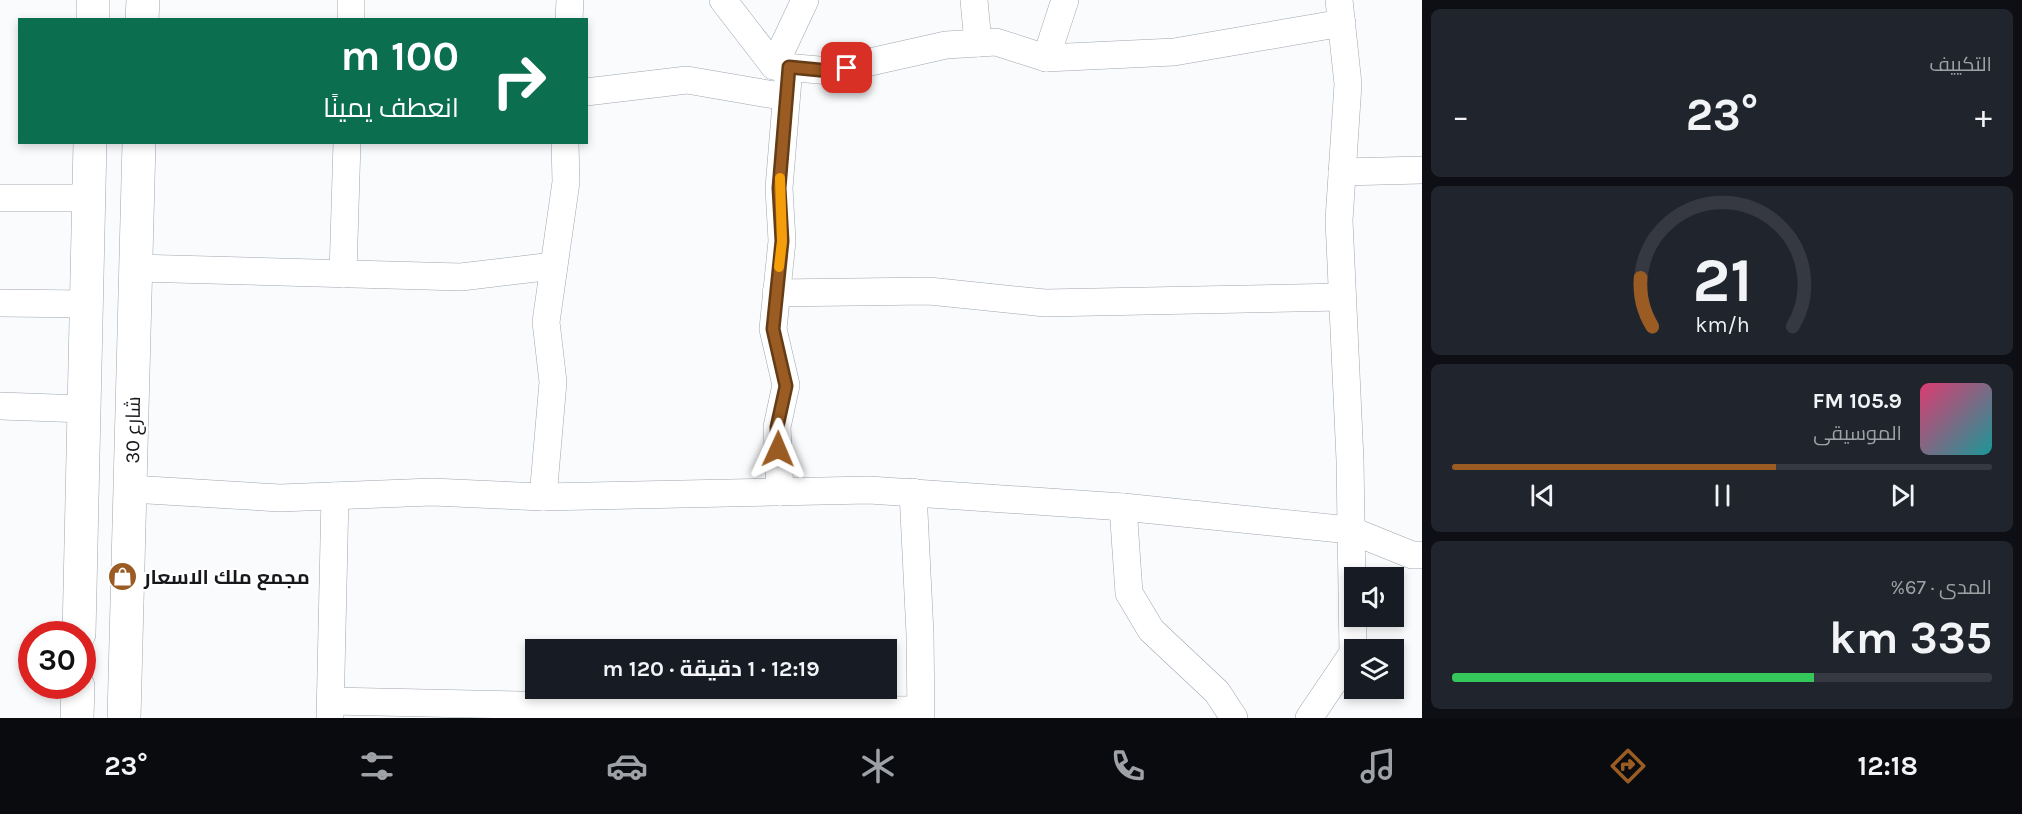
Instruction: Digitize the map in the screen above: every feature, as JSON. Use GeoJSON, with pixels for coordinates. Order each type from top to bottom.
{"type":"FeatureCollection","features":[{"type":"Feature","properties":{"kind":"street"},"geometry":{"type":"LineString","coordinates":[[93,0],[93,18]]}},
{"type":"Feature","properties":{"kind":"street"},"geometry":{"type":"LineString","coordinates":[[142,0],[142,18]]}},
{"type":"Feature","properties":{"kind":"street"},"geometry":{"type":"LineString","coordinates":[[351,0],[351,18]]}},
{"type":"Feature","properties":{"kind":"street"},"geometry":{"type":"LineString","coordinates":[[569,18],[570,0]]}},
{"type":"Feature","properties":{"kind":"street"},"geometry":{"type":"LineString","coordinates":[[723,0],[782,66],[830,71],[946,45],[996,42],[1046,58],[1174,52],[1341,11],[1348,84],[1339,220],[1350,460],[1353,653],[1310,718]]}},
{"type":"Feature","properties":{"kind":"street"},"geometry":{"type":"LineString","coordinates":[[780,492],[777,427],[786,386],[773,329],[782,241],[779,188],[786,97],[782,66],[805,0]]}},
{"type":"Feature","properties":{"kind":"street"},"geometry":{"type":"LineString","coordinates":[[974,0],[978,43]]}},
{"type":"Feature","properties":{"kind":"street"},"geometry":{"type":"LineString","coordinates":[[1046,58],[1065,0]]}},
{"type":"Feature","properties":{"kind":"street"},"geometry":{"type":"LineString","coordinates":[[588,92],[687,80],[786,97]]}},
{"type":"Feature","properties":{"kind":"street"},"geometry":{"type":"LineString","coordinates":[[79,621],[90,144]]}},
{"type":"Feature","properties":{"kind":"street","name":"شارع 30"},"geometry":{"type":"LineString","coordinates":[[124,718],[139,144]]}},
{"type":"Feature","properties":{"kind":"street"},"geometry":{"type":"LineString","coordinates":[[343,274],[347,144]]}},
{"type":"Feature","properties":{"kind":"street"},"geometry":{"type":"LineString","coordinates":[[543,497],[553,382],[546,322],[566,182],[564,144]]}},
{"type":"Feature","properties":{"kind":"street"},"geometry":{"type":"LineString","coordinates":[[1342,172],[1422,170]]}},
{"type":"Feature","properties":{"kind":"street"},"geometry":{"type":"LineString","coordinates":[[0,198],[89,198]]}},
{"type":"Feature","properties":{"kind":"street"},"geometry":{"type":"LineString","coordinates":[[136,268],[462,278],[553,266]]}},
{"type":"Feature","properties":{"kind":"street"},"geometry":{"type":"LineString","coordinates":[[776,292],[929,291],[1045,303],[1342,297]]}},
{"type":"Feature","properties":{"kind":"street"},"geometry":{"type":"LineString","coordinates":[[0,303],[87,304]]}},
{"type":"Feature","properties":{"kind":"street"},"geometry":{"type":"LineString","coordinates":[[0,406],[84,409]]}},
{"type":"Feature","properties":{"kind":"street"},"geometry":{"type":"LineString","coordinates":[[131,489],[280,498],[432,492],[543,497],[869,490],[913,492],[1124,507],[1350,530],[1412,555],[1422,555]]}},
{"type":"Feature","properties":{"kind":"street"},"geometry":{"type":"LineString","coordinates":[[335,496],[330,710],[921,714],[913,492]]}},
{"type":"Feature","properties":{"kind":"street"},"geometry":{"type":"LineString","coordinates":[[1124,507],[1129,593],[1151,630],[1216,692],[1234,718]]}},
{"type":"Feature","properties":{"kind":"street"},"geometry":{"type":"LineString","coordinates":[[77,718],[78,699]]}},
{"type":"Feature","properties":{"kind":"slow traffic"},"geometry":{"type":"LineString","coordinates":[[779,267],[782,241],[780,178]]}},
{"type":"Feature","properties":{"kind":"place","name":"مجمع ملك الاسعار"},"geometry":{"type":"Point","coordinates":[123,577]}},
{"type":"Feature","properties":{"kind":"route"},"geometry":{"type":"LineString","coordinates":[[778,449],[777,427],[786,386],[773,329],[782,241],[779,188],[789,67],[830,71],[847,68]]}}]}
